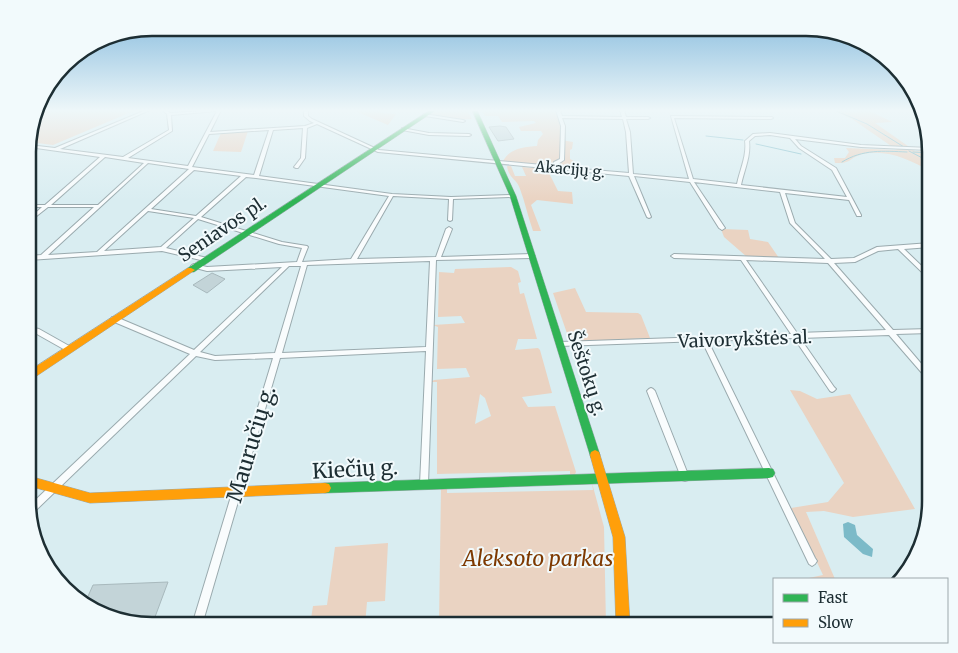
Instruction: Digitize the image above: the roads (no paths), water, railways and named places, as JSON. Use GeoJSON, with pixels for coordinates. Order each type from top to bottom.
{"type":"FeatureCollection","features":[{"type":"Feature","properties":{"kind":"street"},"geometry":{"type":"LineString","coordinates":[[55,149],[75,140]]}},
{"type":"Feature","properties":{"kind":"street"},"geometry":{"type":"LineString","coordinates":[[123,159],[153,140]]}},
{"type":"Feature","properties":{"kind":"street"},"geometry":{"type":"LineString","coordinates":[[99,253],[148,210],[191,168],[203,140]]}},
{"type":"Feature","properties":{"kind":"street"},"geometry":{"type":"LineString","coordinates":[[256,176],[267,140]]}},
{"type":"Feature","properties":{"kind":"street"},"geometry":{"type":"LineString","coordinates":[[296,167],[302,158],[304,140]]}},
{"type":"Feature","properties":{"kind":"street"},"geometry":{"type":"LineString","coordinates":[[353,140],[372,150]]}},
{"type":"Feature","properties":{"kind":"street","name":"Seniavos pl."},"geometry":{"type":"LineString","coordinates":[[36,371],[316,185],[387,140]]}},
{"type":"Feature","properties":{"kind":"street","name":"Šeštokų g."},"geometry":{"type":"LineString","coordinates":[[488,140],[513,196],[604,480],[619,537],[623,617]]}},
{"type":"Feature","properties":{"kind":"street"},"geometry":{"type":"LineString","coordinates":[[555,168],[556,163],[562,160],[563,140]]}},
{"type":"Feature","properties":{"kind":"street"},"geometry":{"type":"LineString","coordinates":[[627,140],[631,175],[649,218]]}},
{"type":"Feature","properties":{"kind":"street"},"geometry":{"type":"LineString","coordinates":[[679,140],[691,180],[722,228]]}},
{"type":"Feature","properties":{"kind":"street"},"geometry":{"type":"LineString","coordinates":[[739,185],[741,171],[749,151],[748,140]]}},
{"type":"Feature","properties":{"kind":"street"},"geometry":{"type":"LineString","coordinates":[[795,140],[800,147],[834,169],[859,215]]}},
{"type":"Feature","properties":{"kind":"street"},"geometry":{"type":"LineString","coordinates":[[830,140],[922,150]]}},
{"type":"Feature","properties":{"kind":"street"},"geometry":{"type":"LineString","coordinates":[[36,147],[392,195],[451,198],[513,196]]}},
{"type":"Feature","properties":{"kind":"street","name":"Akacijų g."},"geometry":{"type":"LineString","coordinates":[[372,150],[691,180],[850,199]]}},
{"type":"Feature","properties":{"kind":"street"},"geometry":{"type":"LineString","coordinates":[[36,215],[104,156]]}},
{"type":"Feature","properties":{"kind":"street"},"geometry":{"type":"LineString","coordinates":[[43,257],[147,162]]}},
{"type":"Feature","properties":{"kind":"street"},"geometry":{"type":"LineString","coordinates":[[162,249],[245,175]]}},
{"type":"Feature","properties":{"kind":"street"},"geometry":{"type":"LineString","coordinates":[[782,191],[793,223],[830,261],[922,368]]}},
{"type":"Feature","properties":{"kind":"street"},"geometry":{"type":"LineString","coordinates":[[353,261],[392,195]]}},
{"type":"Feature","properties":{"kind":"street"},"geometry":{"type":"LineString","coordinates":[[450,220],[451,198]]}},
{"type":"Feature","properties":{"kind":"street"},"geometry":{"type":"LineString","coordinates":[[36,206],[99,206]]}},
{"type":"Feature","properties":{"kind":"street"},"geometry":{"type":"LineString","coordinates":[[148,210],[196,217],[246,232]]}},
{"type":"Feature","properties":{"kind":"street"},"geometry":{"type":"LineString","coordinates":[[424,484],[428,349],[436,259],[449,229]]}},
{"type":"Feature","properties":{"kind":"street","name":"Mauručių g."},"geometry":{"type":"LineString","coordinates":[[199,617],[277,356],[305,247],[281,243],[246,232]]}},
{"type":"Feature","properties":{"kind":"street"},"geometry":{"type":"LineString","coordinates":[[674,256],[830,261],[855,260],[877,249],[922,246]]}},
{"type":"Feature","properties":{"kind":"street"},"geometry":{"type":"LineString","coordinates":[[900,248],[922,269]]}},
{"type":"Feature","properties":{"kind":"street"},"geometry":{"type":"LineString","coordinates":[[36,258],[162,249],[205,259]]}},
{"type":"Feature","properties":{"kind":"street"},"geometry":{"type":"LineString","coordinates":[[194,266],[207,269],[353,261],[532,256]]}},
{"type":"Feature","properties":{"kind":"street"},"geometry":{"type":"LineString","coordinates":[[744,259],[832,389]]}},
{"type":"Feature","properties":{"kind":"street"},"geometry":{"type":"LineString","coordinates":[[36,504],[287,265]]}},
{"type":"Feature","properties":{"kind":"street"},"geometry":{"type":"LineString","coordinates":[[114,320],[195,353],[215,358],[428,349]]}},
{"type":"Feature","properties":{"kind":"street"},"geometry":{"type":"LineString","coordinates":[[36,331],[69,349]]}},
{"type":"Feature","properties":{"kind":"street","name":"Vaivorykštės al."},"geometry":{"type":"LineString","coordinates":[[560,344],[705,341],[922,331]]}},
{"type":"Feature","properties":{"kind":"street"},"geometry":{"type":"LineString","coordinates":[[705,341],[812,561]]}},
{"type":"Feature","properties":{"kind":"street"},"geometry":{"type":"LineString","coordinates":[[651,391],[685,477]]}},
{"type":"Feature","properties":{"kind":"street","name":"Kiečių g."},"geometry":{"type":"LineString","coordinates":[[36,483],[90,498],[424,484],[685,477],[770,472]]}},
{"type":"Feature","properties":{"kind":"water"},"geometry":{"type":"Polygon","coordinates":[[[848,522],[855,525],[857,535],[873,549],[872,557],[863,554],[844,537],[843,524],[848,522]]]}},
{"type":"Feature","properties":{"kind":"waterway"},"geometry":{"type":"LineString","coordinates":[[894,140],[904,147]]}},
{"type":"Feature","properties":{"kind":"waterway"},"geometry":{"type":"LineString","coordinates":[[756,144],[801,154]]}},
{"type":"Feature","properties":{"kind":"waterway"},"geometry":{"type":"LineString","coordinates":[[842,162],[865,153],[881,151],[907,152]]}},
{"type":"Feature","properties":{"kind":"waterway"},"geometry":{"type":"LineString","coordinates":[[909,151],[922,158]]}},
{"type":"Feature","properties":{"kind":"waterway"},"geometry":{"type":"LineString","coordinates":[[913,152],[922,153]]}},
{"type":"Feature","properties":{"kind":"park label","name":"Aleksoto parkas"},"geometry":{"type":"Point","coordinates":[538,558]}}]}
